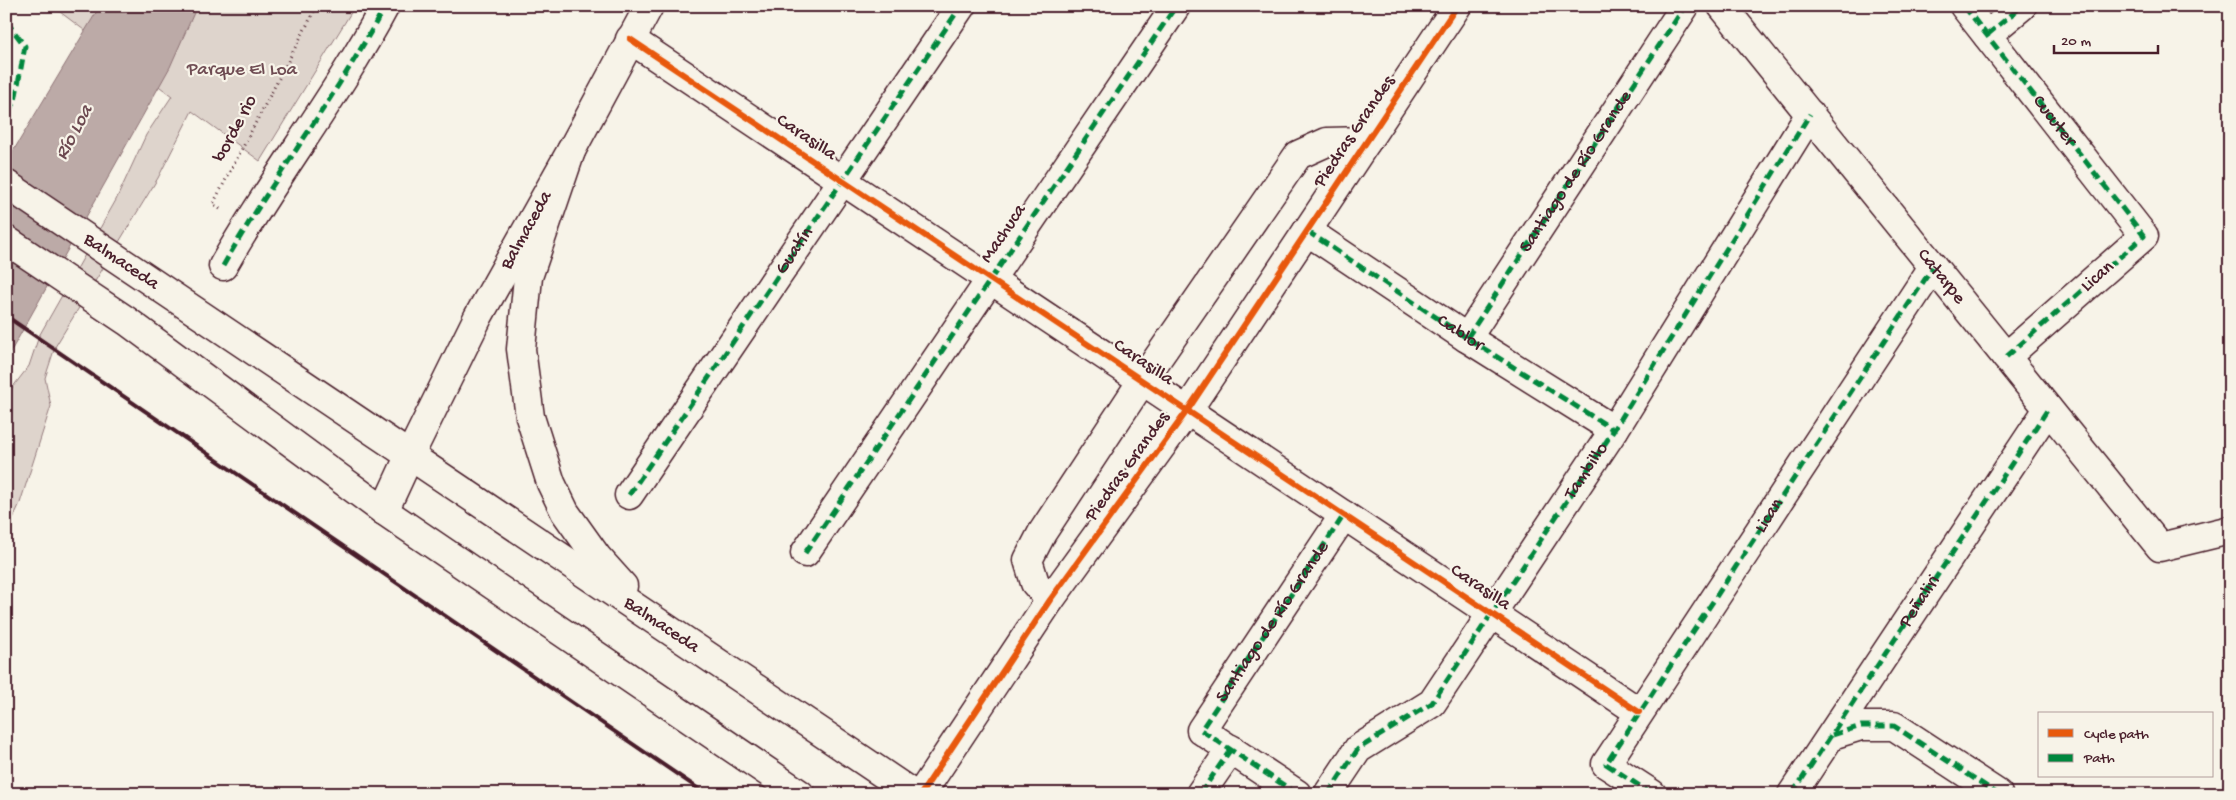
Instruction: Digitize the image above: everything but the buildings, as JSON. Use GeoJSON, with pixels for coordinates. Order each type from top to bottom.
{"type":"FeatureCollection","features":[{"type":"Feature","properties":{"kind":"street"},"geometry":{"type":"LineString","coordinates":[[223,266],[245,227],[343,76],[384,6]]}},
{"type":"Feature","properties":{"kind":"street","name":"Balmaceda"},"geometry":{"type":"LineString","coordinates":[[384,511],[478,318],[649,6]]}},
{"type":"Feature","properties":{"kind":"street","name":"Guatín"},"geometry":{"type":"LineString","coordinates":[[629,495],[961,6]]}},
{"type":"Feature","properties":{"kind":"street","name":"Machuca"},"geometry":{"type":"LineString","coordinates":[[805,553],[1176,6]]}},
{"type":"Feature","properties":{"kind":"street","name":"Santiago de Río Grande"},"geometry":{"type":"LineString","coordinates":[[1468,338],[1685,6]]}},
{"type":"Feature","properties":{"kind":"street","name":"Catarpe"},"geometry":{"type":"LineString","coordinates":[[1722,6],[2160,547],[2230,530]]}},
{"type":"Feature","properties":{"kind":"street","name":"Cucuter"},"geometry":{"type":"LineString","coordinates":[[1964,6],[2144,236]]}},
{"type":"Feature","properties":{"kind":"street"},"geometry":{"type":"LineString","coordinates":[[1986,35],[2022,6]]}},
{"type":"Feature","properties":{"kind":"street","name":"Piedras Grandes"},"geometry":{"type":"LineString","coordinates":[[921,794],[1050,600],[1187,411],[1454,7]]}},
{"type":"Feature","properties":{"kind":"street","name":"Carasilla"},"geometry":{"type":"LineString","coordinates":[[630,38],[1639,712]]}},
{"type":"Feature","properties":{"kind":"street","name":"Tambillo"},"geometry":{"type":"LineString","coordinates":[[1328,794],[1358,749],[1432,703],[1493,615],[1614,430],[1810,114]]}},
{"type":"Feature","properties":{"kind":"street","name":"Piedras Grandes"},"geometry":{"type":"LineString","coordinates":[[1050,600],[1035,583],[1028,560],[1042,533],[1142,381],[1298,155],[1327,142],[1367,141]]}},
{"type":"Feature","properties":{"kind":"street"},"geometry":{"type":"LineString","coordinates":[[571,151],[528,277],[521,349],[530,417],[551,483],[566,512],[597,557],[649,615]]}},
{"type":"Feature","properties":{"kind":"street","name":"Balmaceda"},"geometry":{"type":"LineString","coordinates":[[6,184],[409,457],[649,615],[913,794]]}},
{"type":"Feature","properties":{"kind":"street","name":"Cablor"},"geometry":{"type":"LineString","coordinates":[[1307,232],[1468,338],[1614,430]]}},
{"type":"Feature","properties":{"kind":"street","name":"Lican"},"geometry":{"type":"LineString","coordinates":[[2006,356],[2144,236]]}},
{"type":"Feature","properties":{"kind":"street"},"geometry":{"type":"LineString","coordinates":[[6,240],[127,321],[384,511],[800,794]]}},
{"type":"Feature","properties":{"kind":"street","name":"Lican"},"geometry":{"type":"LineString","coordinates":[[1652,794],[1606,764],[1933,267]]}},
{"type":"Feature","properties":{"kind":"street","name":"Peñaliri"},"geometry":{"type":"LineString","coordinates":[[1792,794],[2048,409]]}},
{"type":"Feature","properties":{"kind":"street","name":"Santiago de Río Grande"},"geometry":{"type":"LineString","coordinates":[[1231,749],[1201,730],[1344,515]]}},
{"type":"Feature","properties":{"kind":"street"},"geometry":{"type":"LineString","coordinates":[[1832,735],[1861,726],[1894,726],[1998,794]]}},
{"type":"Feature","properties":{"kind":"street"},"geometry":{"type":"LineString","coordinates":[[1200,794],[1231,749],[1297,794]]}},
{"type":"Feature","properties":{"kind":"green space","name":"Parque El Loa"},"geometry":{"type":"Polygon","coordinates":[[[52,6],[355,6],[260,161],[192,111],[158,178],[55,347],[45,378],[51,406],[20,503],[6,534],[6,405],[12,388],[29,366],[39,336],[116,200],[146,135],[172,96],[52,6]]]}},
{"type":"Feature","properties":{"kind":"water","name":"Río Loa"},"geometry":{"type":"Polygon","coordinates":[[[100,6],[197,6],[170,67],[6,360],[6,163],[100,6]]]}},
{"type":"Feature","properties":{"kind":"railway"},"geometry":{"type":"LineString","coordinates":[[6,316],[706,794]]}},
{"type":"Feature","properties":{"kind":"marked path"},"geometry":{"type":"LineString","coordinates":[[223,266],[242,233],[326,105],[385,6]]}},
{"type":"Feature","properties":{"kind":"marked path"},"geometry":{"type":"LineString","coordinates":[[629,495],[961,6]]}},
{"type":"Feature","properties":{"kind":"marked path"},"geometry":{"type":"LineString","coordinates":[[805,553],[1176,6]]}},
{"type":"Feature","properties":{"kind":"marked path"},"geometry":{"type":"LineString","coordinates":[[1467,338],[1685,6]]}},
{"type":"Feature","properties":{"kind":"marked path"},"geometry":{"type":"LineString","coordinates":[[1964,6],[2144,236],[2006,357]]}},
{"type":"Feature","properties":{"kind":"marked path"},"geometry":{"type":"LineString","coordinates":[[1987,35],[2022,6]]}},
{"type":"Feature","properties":{"kind":"marked path"},"geometry":{"type":"LineString","coordinates":[[6,21],[25,46],[15,101],[6,115]]}},
{"type":"Feature","properties":{"kind":"marked path"},"geometry":{"type":"LineString","coordinates":[[1328,794],[1358,749],[1432,703],[1614,430],[1810,114]]}},
{"type":"Feature","properties":{"kind":"marked path"},"geometry":{"type":"LineString","coordinates":[[1307,231],[1467,338],[1614,430]]}},
{"type":"Feature","properties":{"kind":"marked path"},"geometry":{"type":"LineString","coordinates":[[1652,794],[1606,764],[1933,267]]}},
{"type":"Feature","properties":{"kind":"marked path"},"geometry":{"type":"LineString","coordinates":[[1792,794],[2048,409]]}},
{"type":"Feature","properties":{"kind":"marked path"},"geometry":{"type":"LineString","coordinates":[[1297,794],[1201,730],[1344,515]]}},
{"type":"Feature","properties":{"kind":"marked path"},"geometry":{"type":"LineString","coordinates":[[1832,735],[1861,726],[1894,726],[1998,794]]}},
{"type":"Feature","properties":{"kind":"marked path"},"geometry":{"type":"LineString","coordinates":[[1200,794],[1231,749]]}},
{"type":"Feature","properties":{"kind":"cycle path"},"geometry":{"type":"LineString","coordinates":[[921,794],[1050,600],[1187,411],[1457,6]]}},
{"type":"Feature","properties":{"kind":"cycle path"},"geometry":{"type":"LineString","coordinates":[[630,39],[1639,712]]}}]}
